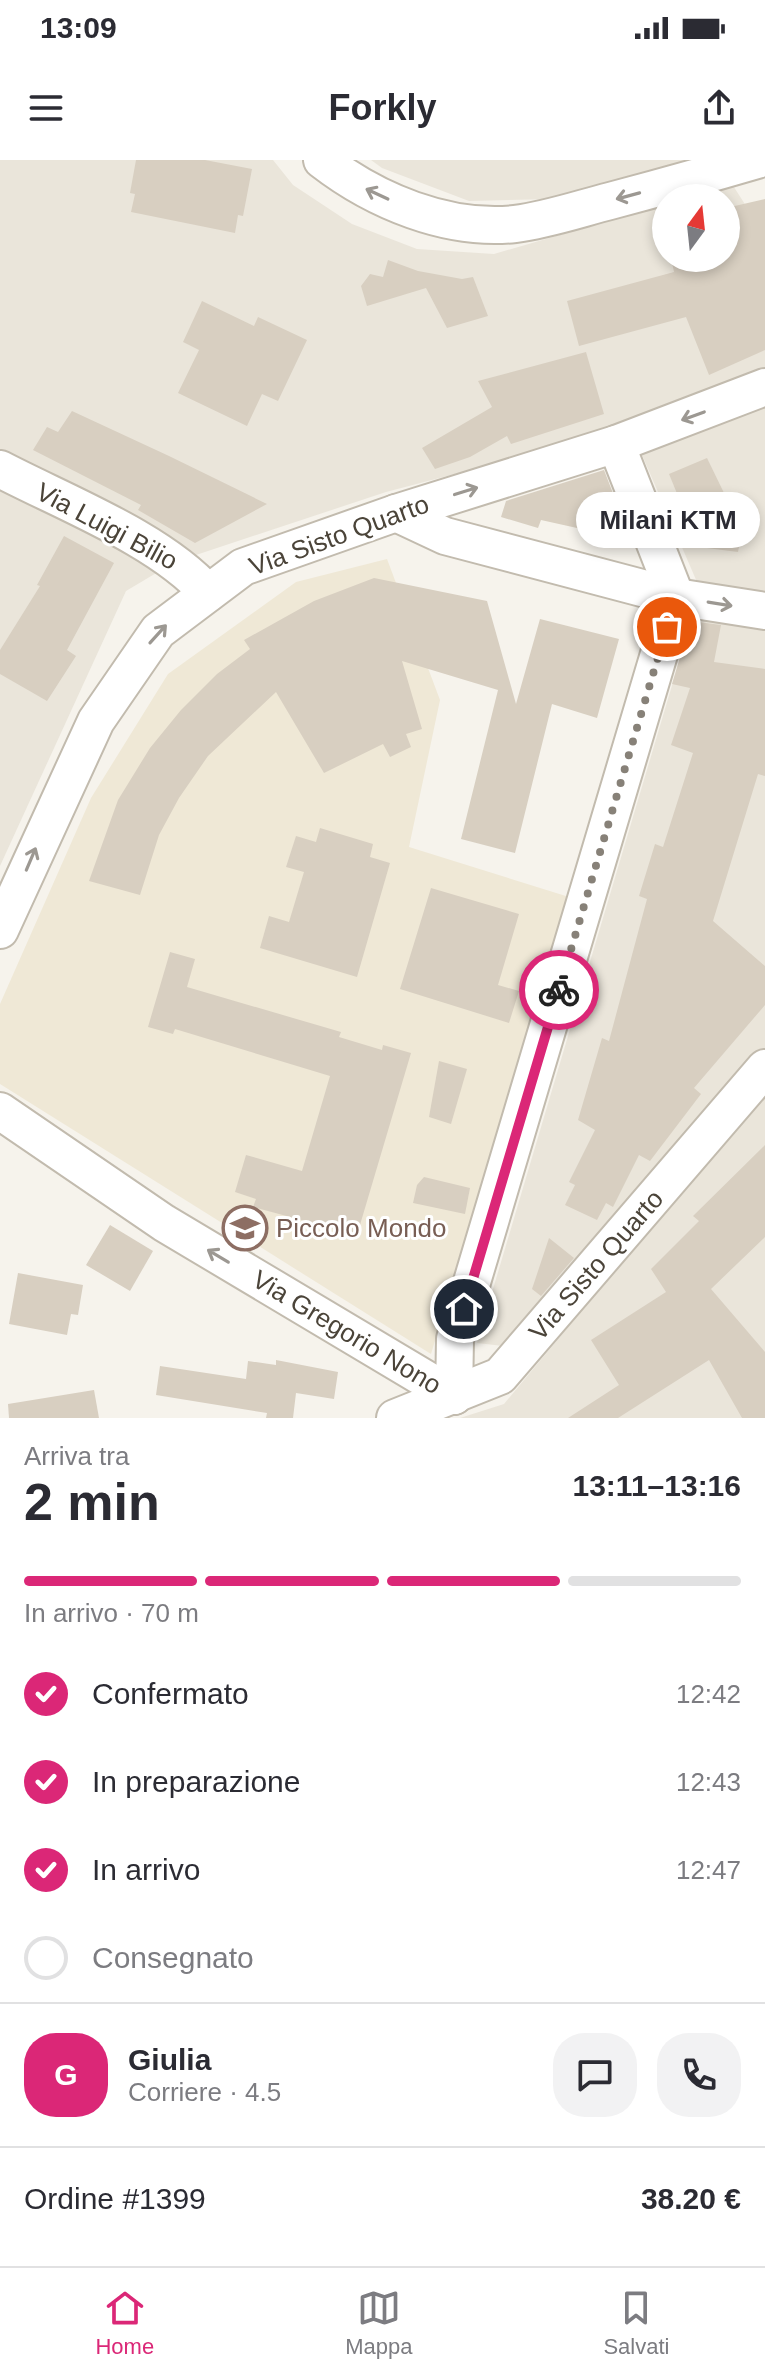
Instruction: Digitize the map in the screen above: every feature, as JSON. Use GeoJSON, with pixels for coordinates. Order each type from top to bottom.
{"type":"FeatureCollection","features":[{"type":"Feature","properties":{"kind":"street"},"geometry":{"type":"LineString","coordinates":[[322,160],[354,183],[404,206],[446,219],[493,225],[543,219],[757,160]]}},
{"type":"Feature","properties":{"kind":"street","name":"Via Sisto Quarto"},"geometry":{"type":"LineString","coordinates":[[0,930],[96,721],[158,631],[243,567],[396,513],[616,444],[765,387]]}},
{"type":"Feature","properties":{"kind":"street"},"geometry":{"type":"LineString","coordinates":[[454,1396],[455,1339],[676,597],[616,444]]}},
{"type":"Feature","properties":{"kind":"street","name":"Via Luigi Bilio"},"geometry":{"type":"LineString","coordinates":[[0,469],[158,551],[186,568],[208,593]]}},
{"type":"Feature","properties":{"kind":"street"},"geometry":{"type":"LineString","coordinates":[[396,513],[445,536],[676,597],[765,611]]}},
{"type":"Feature","properties":{"kind":"street","name":"Via Sisto Quarto"},"geometry":{"type":"LineString","coordinates":[[395,1418],[500,1376],[765,1068]]}},
{"type":"Feature","properties":{"kind":"street","name":"Via Gregorio Nono"},"geometry":{"type":"LineString","coordinates":[[0,1111],[164,1223],[454,1396]]}},
{"type":"Feature","properties":{"kind":"shaded area"},"geometry":{"type":"Polygon","coordinates":[[[0,160],[273,160],[293,185],[352,224],[417,249],[494,254],[652,208],[652,272],[740,272],[740,196],[748,209],[765,296],[765,369],[600,436],[386,492],[190,557],[0,451],[0,160]]]}},
{"type":"Feature","properties":{"kind":"shaded area"},"geometry":{"type":"Polygon","coordinates":[[[371,160],[698,160],[552,199],[469,201],[382,168],[371,160]]]}},
{"type":"Feature","properties":{"kind":"shaded area"},"geometry":{"type":"Polygon","coordinates":[[[765,402],[765,593],[697,582],[642,455],[765,402]]]}},
{"type":"Feature","properties":{"kind":"shaded area"},"geometry":{"type":"Polygon","coordinates":[[[0,480],[163,569],[126,591],[0,866],[0,480]]]}},
{"type":"Feature","properties":{"kind":"shaded area"},"geometry":{"type":"Polygon","coordinates":[[[387,559],[440,700],[409,847],[569,897],[431,1354],[0,1084],[0,1004],[91,798],[168,674],[296,582],[387,559]]]}},
{"type":"Feature","properties":{"kind":"shaded area"},"geometry":{"type":"Polygon","coordinates":[[[692,618],[765,629],[765,1048],[521,1339],[503,1346],[477,1343],[692,618]]]}},
{"type":"Feature","properties":{"kind":"shaded area"},"geometry":{"type":"Polygon","coordinates":[[[765,1090],[765,1418],[460,1418],[504,1404],[765,1090]]]}},
{"type":"Feature","properties":{"kind":"building"},"geometry":{"type":"Polygon","coordinates":[[[136,160],[205,160],[252,169],[243,216],[238,215],[235,233],[131,212],[135,194],[130,193],[136,160]]]}},
{"type":"Feature","properties":{"kind":"building"},"geometry":{"type":"Polygon","coordinates":[[[765,199],[765,350],[709,375],[686,317],[579,346],[567,301],[674,272],[740,272],[740,205],[765,199]]]}},
{"type":"Feature","properties":{"kind":"building"},"geometry":{"type":"Polygon","coordinates":[[[388,260],[418,271],[462,279],[473,277],[488,316],[447,328],[426,288],[367,306],[361,286],[370,274],[383,277],[388,260]]]}},
{"type":"Feature","properties":{"kind":"building"},"geometry":{"type":"Polygon","coordinates":[[[202,301],[254,326],[258,317],[307,340],[278,401],[262,394],[247,426],[178,393],[199,350],[183,342],[202,301]]]}},
{"type":"Feature","properties":{"kind":"building"},"geometry":{"type":"Polygon","coordinates":[[[586,352],[604,414],[511,444],[507,436],[470,457],[435,469],[422,448],[492,407],[478,381],[586,352]]]}},
{"type":"Feature","properties":{"kind":"building"},"geometry":{"type":"Polygon","coordinates":[[[72,411],[267,504],[195,543],[138,510],[141,505],[33,450],[47,427],[58,432],[72,411]]]}},
{"type":"Feature","properties":{"kind":"building"},"geometry":{"type":"Polygon","coordinates":[[[707,458],[742,530],[738,552],[699,547],[669,474],[707,458]]]}},
{"type":"Feature","properties":{"kind":"building"},"geometry":{"type":"Polygon","coordinates":[[[604,470],[631,540],[541,520],[538,528],[501,517],[506,501],[604,470]]]}},
{"type":"Feature","properties":{"kind":"building"},"geometry":{"type":"Polygon","coordinates":[[[64,536],[114,563],[67,650],[76,656],[47,701],[0,674],[0,650],[40,586],[37,585],[64,536]]]}},
{"type":"Feature","properties":{"kind":"building"},"geometry":{"type":"Polygon","coordinates":[[[374,578],[487,601],[516,704],[540,619],[619,639],[597,718],[552,704],[515,853],[461,839],[498,690],[402,661],[422,729],[406,734],[411,747],[390,757],[383,744],[324,773],[276,692],[208,756],[179,798],[159,835],[140,895],[89,881],[118,800],[150,748],[181,710],[217,674],[250,649],[244,640],[314,601],[374,578]]]}},
{"type":"Feature","properties":{"kind":"building"},"geometry":{"type":"Polygon","coordinates":[[[691,621],[721,625],[714,662],[765,669],[765,776],[758,774],[713,921],[765,966],[765,1005],[694,1088],[701,1094],[650,1161],[639,1155],[613,1207],[606,1203],[597,1220],[565,1205],[575,1185],[569,1182],[595,1130],[578,1120],[602,1038],[609,1041],[647,899],[639,896],[655,844],[663,847],[693,753],[671,745],[690,688],[672,684],[691,621]]]}},
{"type":"Feature","properties":{"kind":"building"},"geometry":{"type":"Polygon","coordinates":[[[320,828],[373,844],[370,857],[390,863],[357,977],[260,948],[269,916],[289,922],[304,872],[286,867],[296,836],[316,842],[320,828]]]}},
{"type":"Feature","properties":{"kind":"building"},"geometry":{"type":"Polygon","coordinates":[[[431,888],[519,914],[498,985],[519,991],[509,1023],[400,989],[431,888]]]}},
{"type":"Feature","properties":{"kind":"building"},"geometry":{"type":"Polygon","coordinates":[[[170,952],[195,959],[187,987],[341,1032],[339,1037],[382,1050],[383,1045],[411,1053],[357,1235],[253,1207],[256,1199],[235,1192],[246,1155],[302,1171],[330,1076],[175,1029],[173,1034],[148,1027],[170,952]]]}},
{"type":"Feature","properties":{"kind":"building"},"geometry":{"type":"Polygon","coordinates":[[[439,1061],[467,1069],[451,1124],[429,1117],[439,1061]]]}},
{"type":"Feature","properties":{"kind":"building"},"geometry":{"type":"Polygon","coordinates":[[[765,1145],[765,1237],[711,1289],[765,1352],[765,1418],[742,1418],[709,1360],[618,1418],[568,1418],[619,1385],[591,1340],[666,1292],[651,1269],[699,1221],[693,1216],[765,1145]]]}},
{"type":"Feature","properties":{"kind":"building"},"geometry":{"type":"Polygon","coordinates":[[[424,1177],[470,1188],[465,1214],[413,1203],[417,1185],[424,1177]]]}},
{"type":"Feature","properties":{"kind":"building"},"geometry":{"type":"Polygon","coordinates":[[[110,1225],[153,1251],[130,1291],[86,1265],[110,1225]]]}},
{"type":"Feature","properties":{"kind":"building"},"geometry":{"type":"Polygon","coordinates":[[[549,1238],[574,1258],[541,1296],[532,1289],[549,1238]]]}},
{"type":"Feature","properties":{"kind":"building"},"geometry":{"type":"Polygon","coordinates":[[[18,1273],[83,1285],[78,1315],[71,1314],[67,1335],[9,1324],[18,1273]]]}},
{"type":"Feature","properties":{"kind":"building"},"geometry":{"type":"Polygon","coordinates":[[[276,1360],[338,1372],[334,1399],[296,1393],[293,1418],[266,1418],[267,1413],[156,1395],[160,1366],[246,1379],[248,1361],[276,1365],[276,1360]]]}},
{"type":"Feature","properties":{"kind":"building"},"geometry":{"type":"Polygon","coordinates":[[[94,1390],[99,1418],[9,1418],[8,1404],[94,1390]]]}},
{"type":"Feature","properties":{"kind":"way so far"},"geometry":{"type":"LineString","coordinates":[[559,990],[667,627]]}},
{"type":"Feature","properties":{"kind":"place","name":"Milani KTM"},"geometry":{"type":"Point","coordinates":[667,627]}},
{"type":"Feature","properties":{"kind":"place","name":"Piccolo Mondo"},"geometry":{"type":"Point","coordinates":[245,1228]}},
{"type":"Feature","properties":{"kind":"route"},"geometry":{"type":"LineString","coordinates":[[464,1309],[559,990]]}}]}
